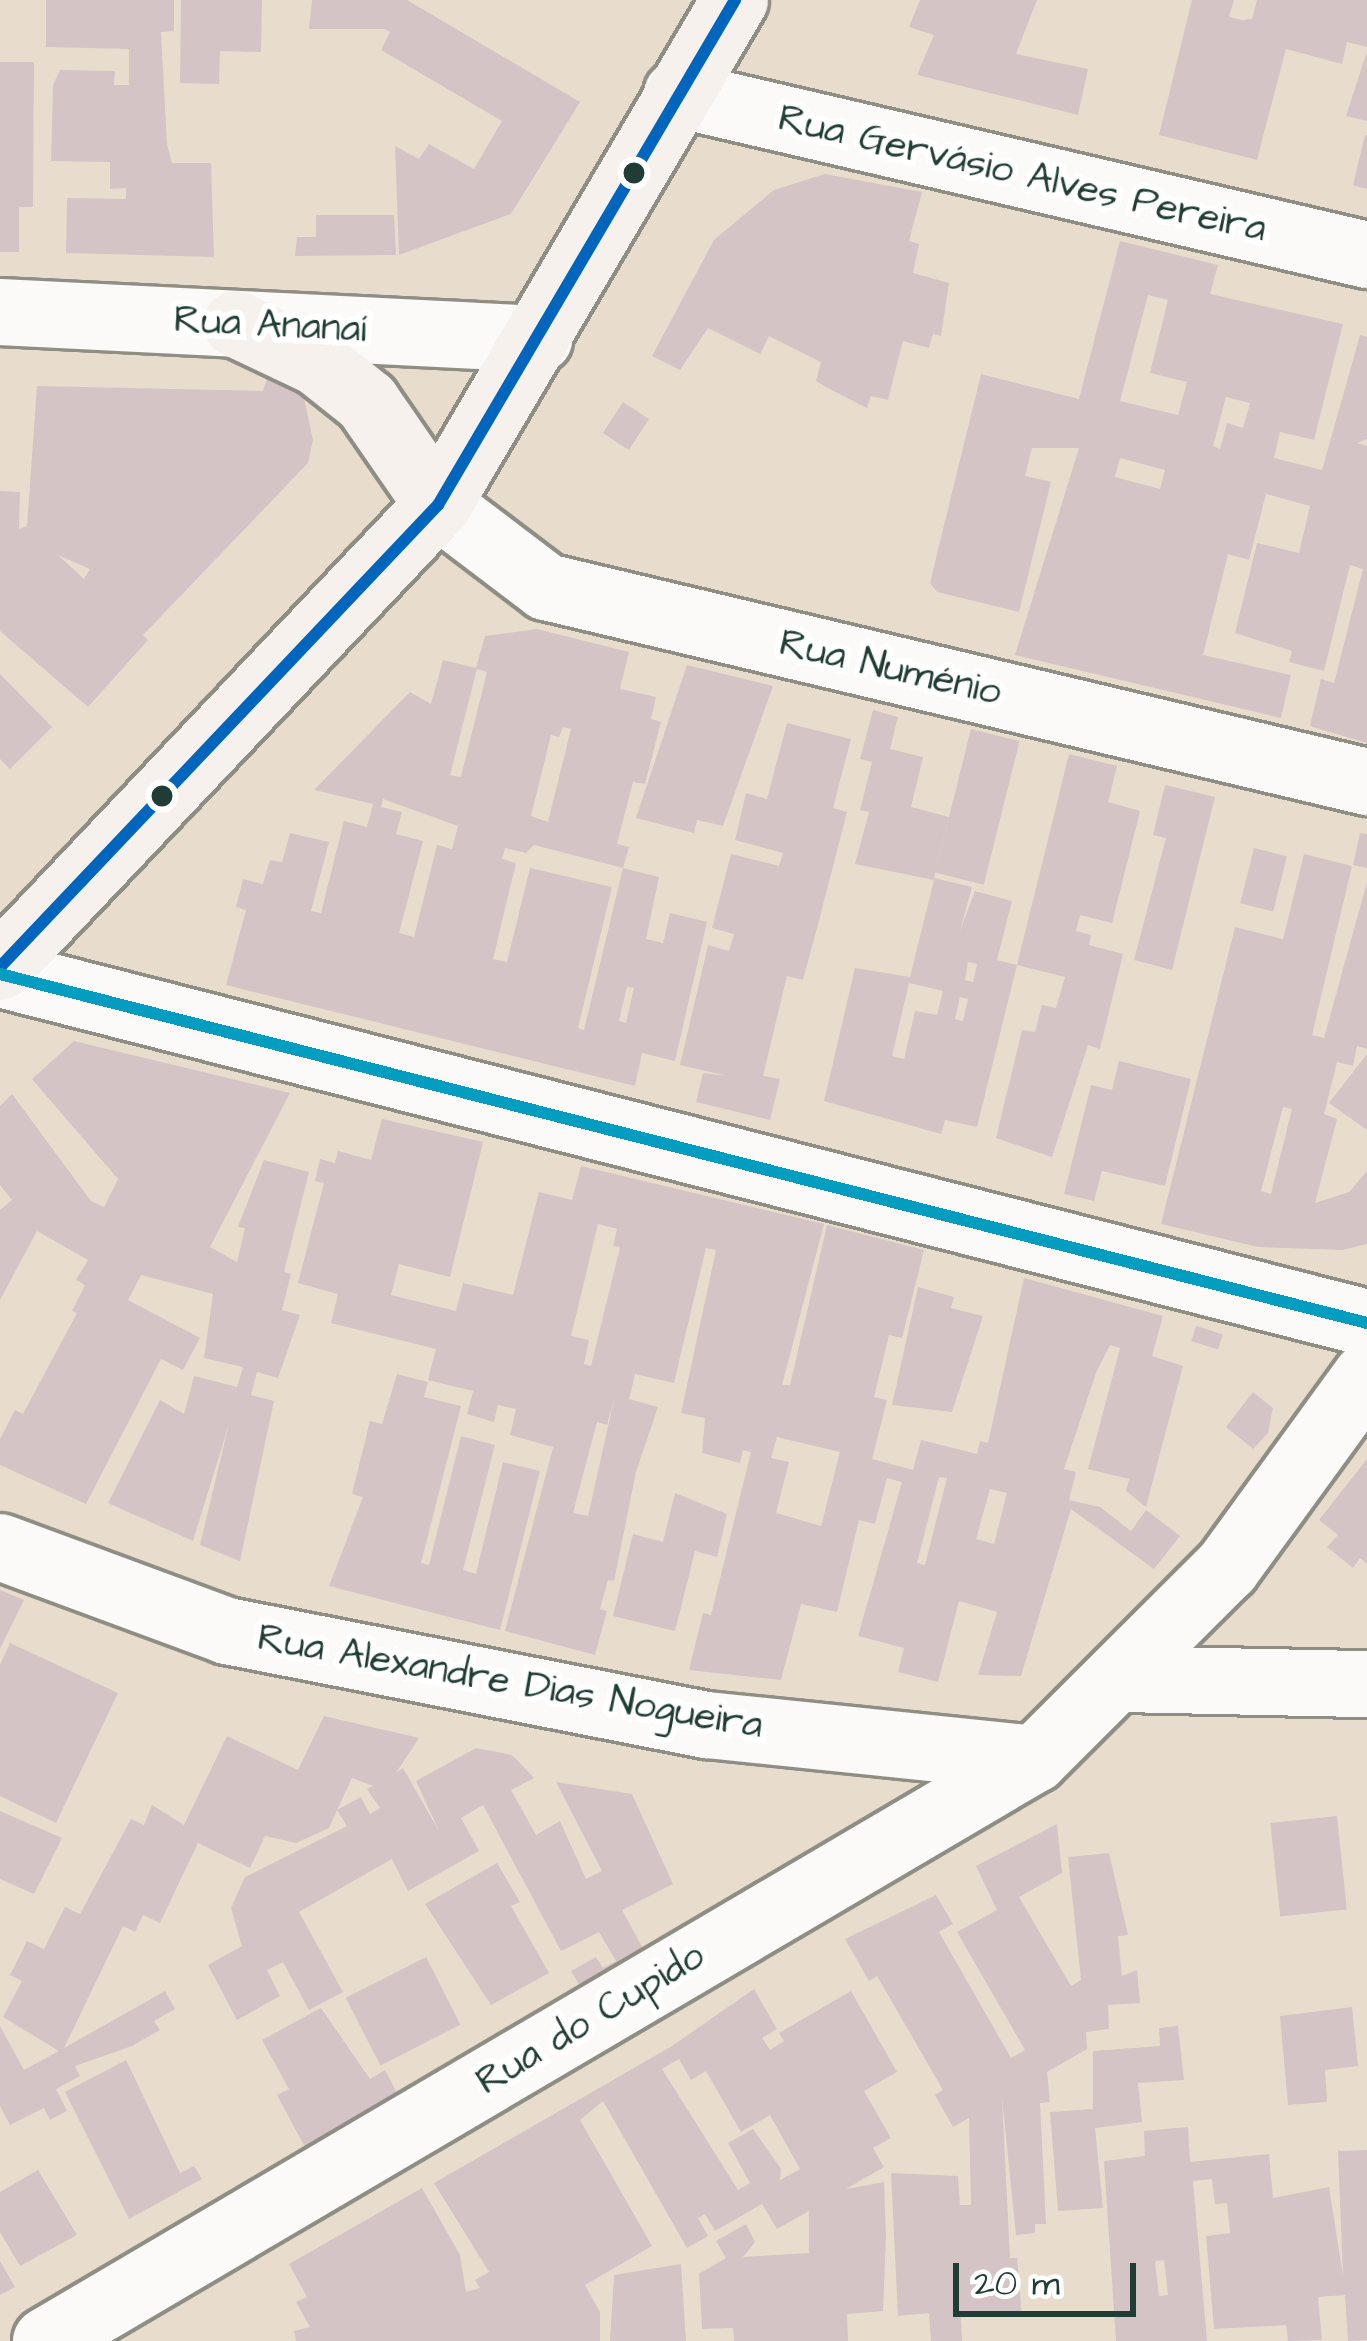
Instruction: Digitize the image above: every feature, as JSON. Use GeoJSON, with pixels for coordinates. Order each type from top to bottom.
{"type":"FeatureCollection","features":[{"type":"Feature","properties":{"kind":"main road"},"geometry":{"type":"LineString","coordinates":[[0,970],[438,505],[735,0]]}},
{"type":"Feature","properties":{"kind":"main road"},"geometry":{"type":"LineString","coordinates":[[236,324],[318,363],[368,402],[438,505]]}},
{"type":"Feature","properties":{"kind":"street","name":"Rua Gervásio Alves Pereira"},"geometry":{"type":"LineString","coordinates":[[677,94],[1367,255]]}},
{"type":"Feature","properties":{"kind":"street","name":"Rua Ananaí"},"geometry":{"type":"LineString","coordinates":[[0,312],[539,339]]}},
{"type":"Feature","properties":{"kind":"street","name":"Rua Numénio"},"geometry":{"type":"LineString","coordinates":[[438,505],[546,587],[1367,782]]}},
{"type":"Feature","properties":{"kind":"street"},"geometry":{"type":"LineString","coordinates":[[0,970],[1367,1323]]}},
{"type":"Feature","properties":{"kind":"street","name":"Rua do Cupido"},"geometry":{"type":"LineString","coordinates":[[46,2341],[1035,1759],[1121,1679],[1227,1568],[1367,1375]]}},
{"type":"Feature","properties":{"kind":"street","name":"Rua Alexandre Dias Nogueira"},"geometry":{"type":"LineString","coordinates":[[0,1547],[226,1631],[707,1724],[1035,1759]]}},
{"type":"Feature","properties":{"kind":"street"},"geometry":{"type":"LineString","coordinates":[[1121,1679],[1367,1684]]}},
{"type":"Feature","properties":{"kind":"building"},"geometry":{"type":"Polygon","coordinates":[[[46,0],[174,0],[174,31],[161,32],[167,145],[172,163],[211,163],[214,257],[66,253],[67,198],[126,199],[126,188],[110,189],[110,162],[51,161],[53,85],[60,70],[115,71],[114,85],[129,85],[129,49],[46,47],[46,0]]]}},
{"type":"Feature","properties":{"kind":"building"},"geometry":{"type":"Polygon","coordinates":[[[181,0],[262,0],[261,52],[220,51],[219,84],[180,83],[181,0]]]}},
{"type":"Feature","properties":{"kind":"building"},"geometry":{"type":"Polygon","coordinates":[[[312,0],[407,0],[580,102],[511,214],[399,255],[395,146],[419,159],[429,144],[474,169],[502,121],[381,50],[390,32],[384,29],[309,29],[312,0]]]}},
{"type":"Feature","properties":{"kind":"building"},"geometry":{"type":"Polygon","coordinates":[[[920,0],[1037,0],[1016,54],[1088,69],[1078,115],[917,75],[934,35],[909,27],[920,0]]]}},
{"type":"Feature","properties":{"kind":"building"},"geometry":{"type":"Polygon","coordinates":[[[1192,0],[1234,0],[1229,17],[1242,20],[1252,19],[1257,0],[1367,0],[1367,47],[1347,42],[1342,64],[1286,49],[1257,160],[1159,135],[1192,0]]]}},
{"type":"Feature","properties":{"kind":"building"},"geometry":{"type":"Polygon","coordinates":[[[1367,54],[1367,121],[1346,116],[1367,54]]]}},
{"type":"Feature","properties":{"kind":"building"},"geometry":{"type":"Polygon","coordinates":[[[0,62],[34,62],[33,207],[19,207],[19,252],[0,252],[0,62]]]}},
{"type":"Feature","properties":{"kind":"building"},"geometry":{"type":"Polygon","coordinates":[[[1367,135],[1367,189],[1353,185],[1367,135]]]}},
{"type":"Feature","properties":{"kind":"building"},"geometry":{"type":"Polygon","coordinates":[[[825,174],[922,192],[909,241],[919,244],[913,273],[949,283],[941,336],[933,334],[929,348],[903,341],[888,400],[871,396],[867,408],[824,386],[816,381],[821,362],[769,336],[760,354],[708,328],[680,370],[652,356],[714,240],[774,190],[825,174]]]}},
{"type":"Feature","properties":{"kind":"building"},"geometry":{"type":"Polygon","coordinates":[[[316,215],[394,215],[396,255],[295,256],[297,237],[316,237],[316,215]]]}},
{"type":"Feature","properties":{"kind":"building"},"geometry":{"type":"Polygon","coordinates":[[[1120,241],[1218,265],[1210,294],[1343,324],[1314,440],[1280,432],[1274,458],[1322,470],[1360,335],[1367,337],[1367,439],[1357,443],[1367,446],[1367,743],[1310,726],[1321,679],[1334,683],[1363,569],[1350,565],[1324,671],[1289,662],[1292,651],[1235,633],[1257,543],[1299,553],[1310,506],[1266,494],[1249,560],[1228,554],[1203,655],[1291,675],[1281,718],[1015,655],[1079,448],[1032,448],[1025,476],[1051,482],[1019,612],[937,592],[930,583],[981,374],[1079,399],[1120,241]],[[1148,295],[1120,401],[1178,415],[1187,382],[1150,373],[1168,300],[1148,295]],[[1226,397],[1213,446],[1220,449],[1227,423],[1243,428],[1250,403],[1226,397]],[[1120,458],[1115,477],[1160,489],[1165,470],[1120,458]]]}},
{"type":"Feature","properties":{"kind":"building"},"geometry":{"type":"Polygon","coordinates":[[[269,373],[304,398],[313,440],[308,463],[143,635],[148,640],[88,707],[0,631],[0,491],[20,492],[19,529],[27,526],[37,386],[263,391],[269,373]],[[58,555],[84,579],[90,569],[58,555]]]}},
{"type":"Feature","properties":{"kind":"building"},"geometry":{"type":"Polygon","coordinates":[[[623,402],[649,419],[629,450],[603,433],[623,402]]]}},
{"type":"Feature","properties":{"kind":"building"},"geometry":{"type":"Polygon","coordinates":[[[537,629],[629,652],[620,689],[656,697],[651,719],[661,722],[645,784],[633,782],[617,844],[629,847],[623,868],[659,877],[646,939],[663,943],[670,913],[707,922],[675,1061],[642,1053],[635,1086],[226,985],[246,910],[236,907],[243,879],[263,884],[270,860],[282,862],[290,833],[329,842],[311,911],[321,913],[344,821],[367,827],[373,804],[314,790],[410,692],[431,704],[443,660],[476,668],[485,636],[537,629]],[[477,669],[450,775],[461,777],[487,672],[477,669]],[[563,727],[559,737],[551,735],[531,816],[548,822],[571,729],[563,727]],[[383,799],[381,807],[402,812],[396,834],[423,841],[399,933],[414,937],[437,845],[452,849],[458,826],[383,799]],[[534,845],[526,853],[505,848],[502,859],[516,863],[493,959],[507,962],[530,868],[612,887],[578,1028],[584,1030],[623,868],[534,845]],[[627,987],[619,1021],[626,1023],[634,988],[627,987]]]}},
{"type":"Feature","properties":{"kind":"building"},"geometry":{"type":"Polygon","coordinates":[[[687,665],[773,686],[723,826],[697,820],[694,833],[636,818],[687,665]]]}},
{"type":"Feature","properties":{"kind":"building"},"geometry":{"type":"Polygon","coordinates":[[[0,674],[52,727],[10,769],[0,759],[0,674]]]}},
{"type":"Feature","properties":{"kind":"building"},"geometry":{"type":"Polygon","coordinates":[[[873,710],[898,717],[890,749],[923,757],[911,807],[949,817],[934,878],[972,887],[960,931],[975,891],[1012,901],[997,960],[1017,965],[977,1127],[945,1120],[941,1134],[824,1101],[855,968],[910,977],[934,880],[855,864],[869,812],[860,810],[872,762],[860,759],[873,710]],[[968,962],[965,980],[973,982],[977,964],[968,962]],[[909,983],[892,1056],[904,1059],[915,1011],[937,1015],[943,991],[909,983]],[[960,997],[955,1019],[963,1021],[968,999],[960,997]]]}},
{"type":"Feature","properties":{"kind":"building"},"geometry":{"type":"Polygon","coordinates":[[[787,723],[851,739],[833,808],[847,812],[820,917],[803,980],[787,976],[763,1076],[780,1079],[770,1120],[696,1102],[703,1073],[728,1076],[680,1065],[708,945],[729,951],[734,934],[712,928],[731,854],[779,866],[783,853],[735,840],[746,793],[767,799],[787,723]]]}},
{"type":"Feature","properties":{"kind":"building"},"geometry":{"type":"Polygon","coordinates":[[[971,729],[1020,741],[984,885],[935,873],[971,729]]]}},
{"type":"Feature","properties":{"kind":"building"},"geometry":{"type":"Polygon","coordinates":[[[1069,754],[1117,766],[1108,802],[1140,811],[1112,923],[1080,915],[1076,931],[1091,935],[1089,945],[1123,954],[1100,1049],[1088,1045],[1052,1157],[996,1138],[1022,1030],[1035,1032],[1042,1005],[1056,1008],[1065,977],[1017,965],[1069,754]]]}},
{"type":"Feature","properties":{"kind":"building"},"geometry":{"type":"Polygon","coordinates":[[[1165,785],[1215,797],[1172,970],[1134,960],[1166,838],[1153,835],[1165,785]]]}},
{"type":"Feature","properties":{"kind":"building"},"geometry":{"type":"Polygon","coordinates":[[[1360,833],[1367,834],[1367,868],[1353,865],[1360,833]]]}},
{"type":"Feature","properties":{"kind":"building"},"geometry":{"type":"Polygon","coordinates":[[[1254,848],[1287,856],[1273,912],[1240,903],[1254,848]]]}},
{"type":"Feature","properties":{"kind":"building"},"geometry":{"type":"Polygon","coordinates":[[[1304,854],[1352,866],[1312,1035],[1324,1038],[1367,882],[1367,1049],[1357,1046],[1353,1066],[1337,1062],[1324,1114],[1337,1119],[1315,1203],[1349,1192],[1367,1171],[1367,1244],[1343,1250],[1258,1247],[1161,1224],[1235,927],[1283,939],[1304,854]],[[1283,1107],[1261,1191],[1271,1194],[1292,1109],[1283,1107]]]}},
{"type":"Feature","properties":{"kind":"building"},"geometry":{"type":"Polygon","coordinates":[[[74,1041],[290,1093],[210,1247],[237,1262],[245,1228],[238,1227],[264,1160],[309,1172],[284,1272],[291,1274],[282,1310],[300,1315],[278,1378],[257,1372],[251,1395],[274,1401],[240,1561],[200,1545],[229,1424],[193,1541],[108,1503],[160,1400],[184,1414],[194,1376],[237,1387],[243,1367],[204,1358],[213,1294],[141,1275],[128,1300],[200,1338],[183,1370],[161,1359],[86,1504],[0,1465],[0,1439],[15,1410],[23,1414],[77,1313],[72,1311],[85,1285],[76,1280],[88,1260],[37,1231],[0,1300],[0,1210],[12,1200],[0,1185],[0,1106],[12,1094],[91,1201],[104,1207],[118,1179],[32,1079],[74,1041]]]}},
{"type":"Feature","properties":{"kind":"building"},"geometry":{"type":"Polygon","coordinates":[[[1367,1054],[1367,1130],[1329,1103],[1367,1054]]]}},
{"type":"Feature","properties":{"kind":"building"},"geometry":{"type":"Polygon","coordinates":[[[1119,1061],[1191,1079],[1165,1186],[1102,1171],[1094,1201],[1064,1194],[1091,1085],[1112,1090],[1119,1061]]]}},
{"type":"Feature","properties":{"kind":"building"},"geometry":{"type":"Polygon","coordinates":[[[382,1119],[483,1142],[450,1277],[399,1264],[391,1295],[456,1311],[463,1283],[513,1295],[539,1192],[572,1200],[581,1166],[824,1224],[782,1385],[790,1385],[827,1225],[924,1250],[902,1338],[889,1335],[874,1397],[887,1400],[872,1459],[913,1470],[921,1440],[977,1454],[980,1441],[988,1443],[1024,1278],[1163,1316],[1152,1356],[1183,1366],[1146,1507],[1126,1491],[1129,1479],[1088,1469],[1120,1348],[1110,1345],[1096,1373],[1064,1469],[1076,1472],[1069,1500],[1100,1507],[1131,1531],[1146,1510],[1180,1536],[1154,1569],[1071,1509],[1021,1676],[978,1675],[997,1612],[959,1601],[938,1682],[898,1672],[904,1648],[858,1636],[902,1482],[887,1478],[875,1524],[859,1520],[837,1612],[801,1604],[781,1680],[689,1670],[703,1613],[711,1615],[751,1452],[743,1450],[740,1463],[702,1453],[705,1418],[681,1413],[716,1250],[706,1248],[674,1383],[635,1374],[629,1399],[658,1407],[636,1472],[614,1581],[608,1580],[600,1609],[607,1611],[595,1655],[505,1631],[553,1447],[510,1435],[516,1409],[498,1405],[494,1422],[467,1414],[473,1391],[428,1380],[436,1349],[331,1323],[338,1294],[298,1283],[324,1183],[315,1181],[320,1159],[335,1163],[338,1151],[371,1160],[382,1119]],[[598,1224],[571,1336],[589,1340],[584,1364],[591,1366],[620,1247],[613,1246],[617,1229],[598,1224]],[[615,1395],[607,1425],[597,1422],[573,1513],[588,1516],[615,1395]],[[777,1437],[771,1458],[789,1462],[776,1513],[821,1526],[840,1452],[777,1437]],[[939,1477],[917,1563],[925,1565],[947,1478],[939,1477]],[[990,1489],[976,1539],[994,1544],[1007,1493],[990,1489]]]}},
{"type":"Feature","properties":{"kind":"building"},"geometry":{"type":"Polygon","coordinates":[[[918,1287],[954,1297],[951,1308],[983,1316],[952,1412],[892,1405],[918,1287]]]}},
{"type":"Feature","properties":{"kind":"building"},"geometry":{"type":"Polygon","coordinates":[[[1196,1326],[1223,1334],[1218,1349],[1191,1341],[1196,1326]]]}},
{"type":"Feature","properties":{"kind":"building"},"geometry":{"type":"Polygon","coordinates":[[[397,1374],[428,1382],[424,1397],[461,1406],[421,1563],[429,1565],[461,1436],[495,1445],[463,1570],[476,1574],[503,1462],[540,1471],[500,1630],[329,1586],[363,1497],[352,1494],[370,1421],[382,1424],[397,1374]]]}},
{"type":"Feature","properties":{"kind":"building"},"geometry":{"type":"Polygon","coordinates":[[[1253,1392],[1273,1408],[1268,1433],[1253,1449],[1226,1427],[1253,1392]]]}},
{"type":"Feature","properties":{"kind":"building"},"geometry":{"type":"Polygon","coordinates":[[[1367,1459],[1367,1564],[1360,1558],[1353,1568],[1327,1547],[1338,1535],[1319,1520],[1367,1459]]]}},
{"type":"Feature","properties":{"kind":"building"},"geometry":{"type":"Polygon","coordinates":[[[675,1493],[727,1514],[717,1557],[695,1551],[675,1631],[613,1616],[633,1534],[663,1542],[675,1493]]]}},
{"type":"Feature","properties":{"kind":"building"},"geometry":{"type":"Polygon","coordinates":[[[0,1590],[24,1600],[0,1649],[0,1590]]]}},
{"type":"Feature","properties":{"kind":"building"},"geometry":{"type":"Polygon","coordinates":[[[10,1643],[118,1693],[56,1823],[0,1796],[0,1665],[10,1643]]]}},
{"type":"Feature","properties":{"kind":"building"},"geometry":{"type":"Polygon","coordinates":[[[324,1716],[419,1738],[396,1773],[403,1768],[439,1831],[416,1781],[476,1748],[512,1755],[534,1778],[511,1790],[536,1835],[560,1821],[586,1879],[602,1871],[556,1782],[632,1794],[673,1884],[622,1910],[647,1956],[583,1991],[571,1971],[596,1957],[603,1968],[616,1961],[599,1932],[561,1951],[483,1805],[461,1818],[479,1851],[408,1891],[392,1859],[299,1912],[343,1992],[309,2010],[283,1962],[267,1970],[280,1996],[237,2020],[208,1965],[242,1946],[231,1908],[245,1877],[347,1826],[337,1810],[329,1828],[296,1843],[265,1836],[250,1868],[198,1843],[160,1923],[143,1915],[135,1932],[123,1926],[64,2048],[165,1991],[175,2009],[154,2021],[160,2030],[132,2046],[75,2066],[80,2076],[56,2089],[67,2111],[50,2120],[44,2108],[10,2125],[0,2106],[0,2026],[24,2070],[59,2051],[3,2017],[22,1981],[10,1975],[27,1941],[44,1949],[65,1907],[80,1914],[131,1819],[144,1825],[152,1805],[184,1825],[227,1736],[298,1770],[324,1716]],[[352,1778],[337,1810],[361,1797],[370,1814],[380,1808],[367,1789],[373,1786],[352,1778]]]}},
{"type":"Feature","properties":{"kind":"building"},"geometry":{"type":"Polygon","coordinates":[[[0,1811],[62,1838],[34,1894],[0,1879],[0,1811]]]}},
{"type":"Feature","properties":{"kind":"building"},"geometry":{"type":"Polygon","coordinates":[[[1337,1816],[1347,1909],[1280,1916],[1270,1823],[1337,1816]]]}},
{"type":"Feature","properties":{"kind":"building"},"geometry":{"type":"Polygon","coordinates":[[[1057,1824],[1062,1873],[1019,1897],[1071,1986],[1081,1980],[1068,1857],[1109,1853],[1128,1935],[1118,1936],[1122,1976],[1137,1970],[1140,2003],[1108,2005],[1109,2029],[1086,2032],[1087,2049],[1047,2072],[1050,2102],[1040,2103],[1046,2224],[1035,2224],[1035,2233],[1016,2235],[1002,2098],[1010,2258],[1017,2258],[1022,2317],[961,2317],[962,2341],[931,2341],[929,2313],[898,2316],[891,2173],[958,2176],[960,2205],[971,2205],[969,2118],[953,2127],[935,2095],[943,2090],[877,1976],[869,1981],[845,1939],[936,1895],[953,1924],[939,1932],[1011,2058],[1025,2050],[957,1932],[997,1910],[976,1866],[1057,1824]]]}},
{"type":"Feature","properties":{"kind":"building"},"geometry":{"type":"Polygon","coordinates":[[[497,1863],[520,1902],[511,1906],[549,1973],[491,2005],[425,1904],[497,1863]]]}},
{"type":"Feature","properties":{"kind":"building"},"geometry":{"type":"Polygon","coordinates":[[[426,1957],[461,2025],[380,2066],[346,1998],[426,1957]]]}},
{"type":"Feature","properties":{"kind":"building"},"geometry":{"type":"Polygon","coordinates":[[[754,1989],[777,2029],[762,2038],[770,2050],[784,2041],[779,2033],[851,1991],[897,2072],[864,2091],[891,2138],[873,2148],[884,2167],[846,2189],[884,2182],[886,2236],[883,2311],[847,2314],[848,2341],[734,2341],[733,2328],[702,2329],[699,2274],[726,2258],[716,2241],[746,2224],[755,2242],[743,2257],[809,2253],[809,2211],[777,2229],[762,2204],[715,2231],[705,2214],[698,2218],[708,2236],[687,2248],[603,2101],[580,2120],[652,2246],[585,2285],[600,2312],[600,2341],[296,2341],[294,2331],[310,2327],[296,2302],[307,2297],[289,2264],[422,2188],[460,2255],[466,2292],[480,2288],[475,2280],[489,2272],[434,2183],[672,2046],[754,1989]],[[679,2059],[662,2069],[738,2190],[750,2183],[728,2143],[753,2129],[781,2169],[780,2180],[800,2169],[770,2115],[741,2132],[706,2071],[691,2080],[679,2059]]]}},
{"type":"Feature","properties":{"kind":"building"},"geometry":{"type":"Polygon","coordinates":[[[1352,2007],[1358,2066],[1325,2070],[1327,2102],[1288,2105],[1280,2016],[1352,2007]]]}},
{"type":"Feature","properties":{"kind":"building"},"geometry":{"type":"Polygon","coordinates":[[[321,2008],[370,2079],[385,2070],[399,2097],[307,2151],[277,2095],[289,2089],[262,2040],[321,2008]]]}},
{"type":"Feature","properties":{"kind":"building"},"geometry":{"type":"Polygon","coordinates":[[[1178,2026],[1184,2080],[1138,2083],[1142,2122],[1095,2128],[1103,2208],[1058,2211],[1050,2112],[1093,2109],[1093,2051],[1160,2046],[1159,2028],[1178,2026]]]}},
{"type":"Feature","properties":{"kind":"building"},"geometry":{"type":"Polygon","coordinates":[[[126,2060],[180,2173],[194,2166],[202,2179],[129,2219],[65,2092],[126,2060]]]}},
{"type":"Feature","properties":{"kind":"building"},"geometry":{"type":"Polygon","coordinates":[[[1188,2127],[1190,2162],[1269,2154],[1273,2198],[1329,2187],[1343,2276],[1338,2151],[1367,2150],[1367,2340],[1348,2341],[1345,2295],[1318,2297],[1322,2340],[1288,2341],[1286,2325],[1214,2329],[1206,2236],[1230,2233],[1227,2203],[1215,2204],[1212,2179],[1193,2181],[1207,2341],[1116,2341],[1104,2161],[1145,2156],[1144,2131],[1188,2127]],[[1164,2260],[1155,2261],[1159,2296],[1168,2295],[1164,2260]]]}},
{"type":"Feature","properties":{"kind":"building"},"geometry":{"type":"Polygon","coordinates":[[[38,2170],[77,2235],[20,2266],[0,2232],[0,2192],[38,2170]]]}},
{"type":"Feature","properties":{"kind":"building"},"geometry":{"type":"Polygon","coordinates":[[[0,2261],[15,2287],[0,2295],[0,2261]]]}},
{"type":"Feature","properties":{"kind":"building"},"geometry":{"type":"Polygon","coordinates":[[[681,2264],[686,2341],[610,2341],[614,2275],[681,2264]]]}},
{"type":"Feature","properties":{"kind":"transit line"},"geometry":{"type":"LineString","coordinates":[[0,967],[438,505],[735,0]]}},
{"type":"Feature","properties":{"kind":"transit line"},"geometry":{"type":"LineString","coordinates":[[0,974],[1367,1323]]}}]}
